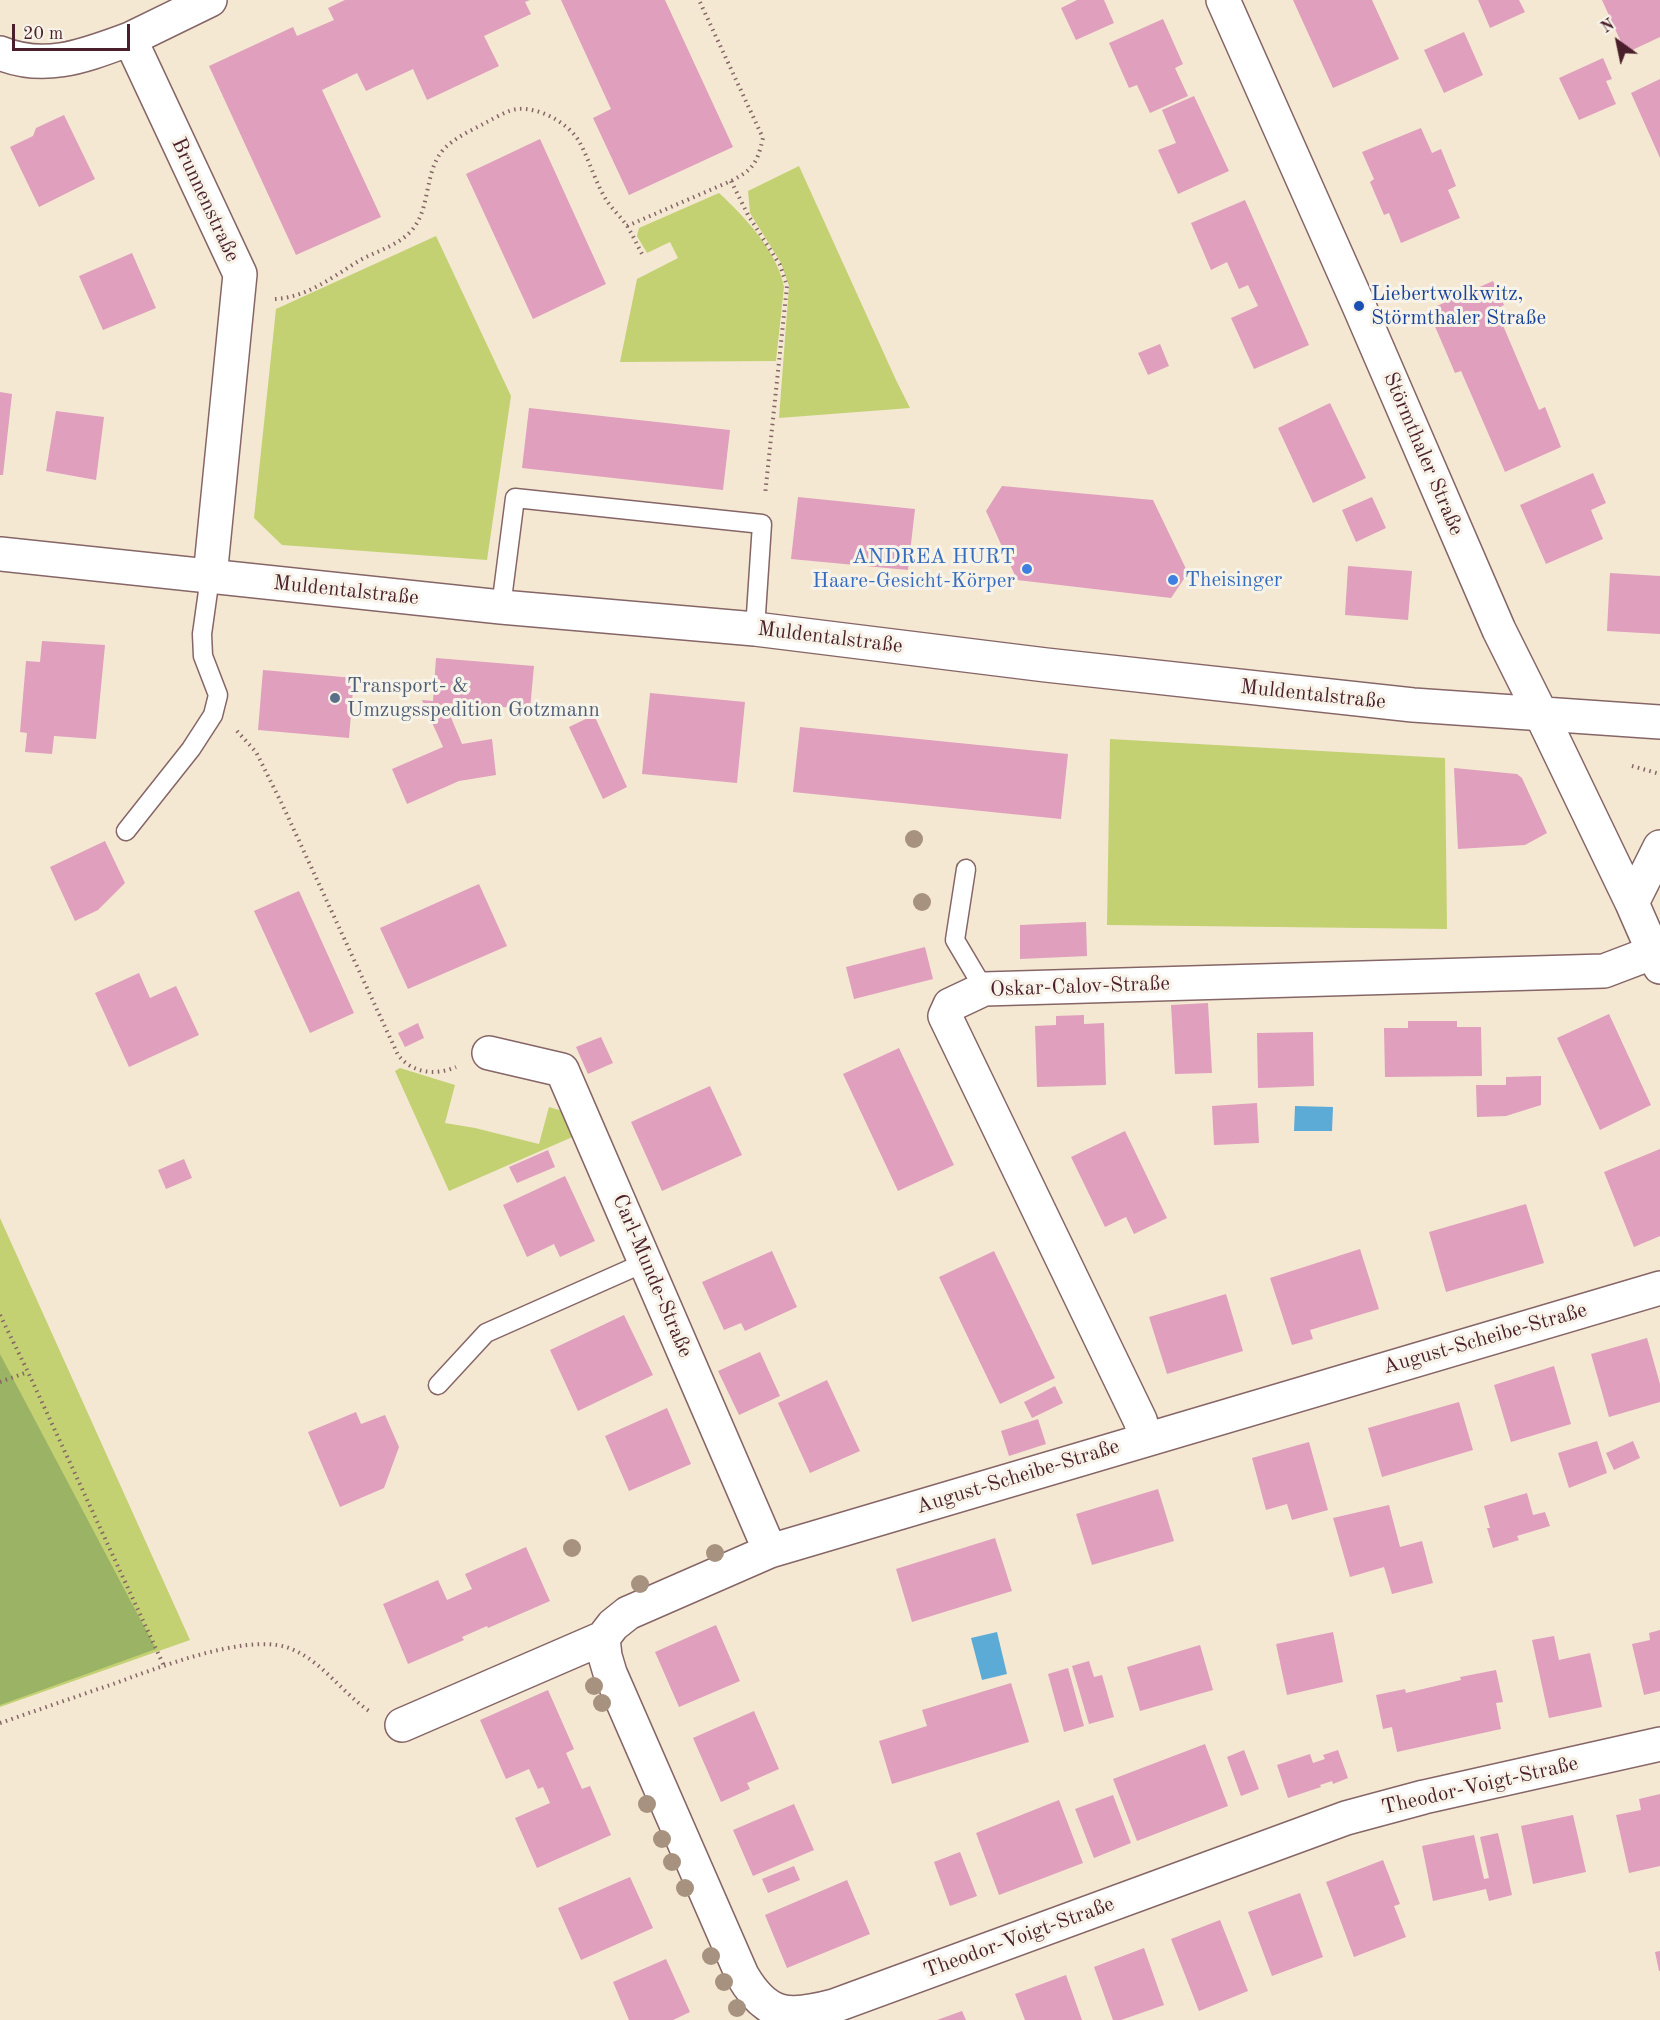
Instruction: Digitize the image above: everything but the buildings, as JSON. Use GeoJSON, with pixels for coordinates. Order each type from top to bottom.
{"type":"FeatureCollection","features":[{"type":"Feature","properties":{"kind":"street"},"geometry":{"type":"LineString","coordinates":[[0,53],[12,58],[45,63],[81,57],[130,39],[210,0]]}},
{"type":"Feature","properties":{"kind":"street","name":"Störmthaler Straße"},"geometry":{"type":"LineString","coordinates":[[1223,0],[1499,630],[1632,903],[1657,960]]}},
{"type":"Feature","properties":{"kind":"street","name":"Brunnenstraße"},"geometry":{"type":"LineString","coordinates":[[130,39],[240,274],[210,576]]}},
{"type":"Feature","properties":{"kind":"street","name":"Muldentalstraße"},"geometry":{"type":"LineString","coordinates":[[0,554],[501,607],[754,629],[1255,689],[1425,706],[1660,722]]}},
{"type":"Feature","properties":{"kind":"street"},"geometry":{"type":"LineString","coordinates":[[1632,903],[1660,847]]}},
{"type":"Feature","properties":{"kind":"street","name":"Oskar-Calov-Straße"},"geometry":{"type":"LineString","coordinates":[[1146,1439],[1140,1420],[945,1016],[950,1005],[984,989],[1581,973],[1604,971],[1657,960]]}},
{"type":"Feature","properties":{"kind":"street","name":"Carl-Munde-Straße"},"geometry":{"type":"LineString","coordinates":[[489,1053],[562,1070],[770,1551]]}},
{"type":"Feature","properties":{"kind":"street","name":"August-Scheibe-Straße"},"geometry":{"type":"LineString","coordinates":[[402,1725],[603,1638],[613,1625],[628,1614],[770,1551],[1660,1288]]}},
{"type":"Feature","properties":{"kind":"street","name":"Theodor-Voigt-Straße"},"geometry":{"type":"LineString","coordinates":[[603,1638],[610,1673],[742,1975],[750,1990],[761,2001],[774,2009],[791,2013],[834,2006],[1346,1818],[1424,1797],[1660,1744]]}},
{"type":"Feature","properties":{"kind":"lane"},"geometry":{"type":"LineString","coordinates":[[501,607],[515,498],[762,524],[754,629]]}},
{"type":"Feature","properties":{"kind":"lane"},"geometry":{"type":"LineString","coordinates":[[126,831],[191,748],[213,715],[218,695],[203,656],[202,634],[210,576]]}},
{"type":"Feature","properties":{"kind":"lane"},"geometry":{"type":"LineString","coordinates":[[966,869],[956,940],[984,989]]}},
{"type":"Feature","properties":{"kind":"lane"},"geometry":{"type":"LineString","coordinates":[[438,1385],[486,1333],[646,1262]]}},
{"type":"Feature","properties":{"kind":"path"},"geometry":{"type":"LineString","coordinates":[[627,226],[746,174],[755,164],[763,138],[699,0]]}},
{"type":"Feature","properties":{"kind":"path"},"geometry":{"type":"LineString","coordinates":[[237,301],[288,298],[298,295],[333,278],[358,261],[400,241],[413,230],[421,216],[436,161],[443,150],[455,140],[503,114],[519,109],[537,112],[555,119],[578,140],[607,201],[627,226],[642,254]]}},
{"type":"Feature","properties":{"kind":"path"},"geometry":{"type":"LineString","coordinates":[[731,181],[748,214],[780,265],[787,286],[762,524]]}},
{"type":"Feature","properties":{"kind":"path"},"geometry":{"type":"LineString","coordinates":[[213,715],[236,729],[256,752],[398,1055],[405,1063],[425,1072],[446,1072],[489,1053]]}},
{"type":"Feature","properties":{"kind":"path"},"geometry":{"type":"LineString","coordinates":[[1632,766],[1660,774]]}},
{"type":"Feature","properties":{"kind":"path"},"geometry":{"type":"LineString","coordinates":[[0,1315],[164,1666]]}},
{"type":"Feature","properties":{"kind":"path"},"geometry":{"type":"LineString","coordinates":[[0,1382],[28,1372]]}},
{"type":"Feature","properties":{"kind":"path"},"geometry":{"type":"LineString","coordinates":[[0,1723],[164,1666],[211,1652],[254,1644],[285,1647],[310,1659],[357,1702],[383,1721],[402,1725]]}},
{"type":"Feature","properties":{"kind":"green space"},"geometry":{"type":"Polygon","coordinates":[[[799,166],[910,408],[779,418],[789,286],[781,263],[750,213],[748,191],[799,166]]]}},
{"type":"Feature","properties":{"kind":"green space"},"geometry":{"type":"Polygon","coordinates":[[[719,193],[759,235],[775,260],[780,274],[784,287],[776,361],[620,362],[637,279],[678,258],[670,242],[647,253],[637,236],[639,228],[719,193]]]}},
{"type":"Feature","properties":{"kind":"green space"},"geometry":{"type":"Polygon","coordinates":[[[436,236],[511,396],[487,560],[282,545],[254,518],[276,309],[436,236]]]}},
{"type":"Feature","properties":{"kind":"green space"},"geometry":{"type":"Polygon","coordinates":[[[1110,739],[1445,758],[1447,929],[1107,925],[1110,739]]]}},
{"type":"Feature","properties":{"kind":"green space"},"geometry":{"type":"Polygon","coordinates":[[[400,1068],[455,1085],[445,1123],[539,1144],[549,1107],[566,1112],[577,1135],[449,1191],[395,1071],[400,1068]]]}},
{"type":"Feature","properties":{"kind":"green space"},"geometry":{"type":"Polygon","coordinates":[[[0,1218],[190,1640],[0,1707],[0,1218]]]}},
{"type":"Feature","properties":{"kind":"green space"},"geometry":{"type":"Polygon","coordinates":[[[0,1354],[156,1649],[0,1705],[0,1354]]]}},
{"type":"Feature","properties":{"kind":"water"},"geometry":{"type":"Polygon","coordinates":[[[1295,1106],[1333,1107],[1332,1131],[1294,1131],[1295,1106]]]}},
{"type":"Feature","properties":{"kind":"water"},"geometry":{"type":"Polygon","coordinates":[[[997,1632],[1007,1674],[982,1680],[971,1638],[997,1632]]]}},
{"type":"Feature","properties":{"kind":"place","name":"Liebertwolkwitz, Störmthaler Straße"},"geometry":{"type":"Point","coordinates":[1359,306]}},
{"type":"Feature","properties":{"kind":"place","name":"ANDREA HURT Haare-Gesicht-Körper"},"geometry":{"type":"Point","coordinates":[1027,569]}},
{"type":"Feature","properties":{"kind":"place","name":"Theisinger"},"geometry":{"type":"Point","coordinates":[1173,580]}},
{"type":"Feature","properties":{"kind":"place","name":"Transport- & Umzugsspedition Gotzmann"},"geometry":{"type":"Point","coordinates":[335,698]}}]}
